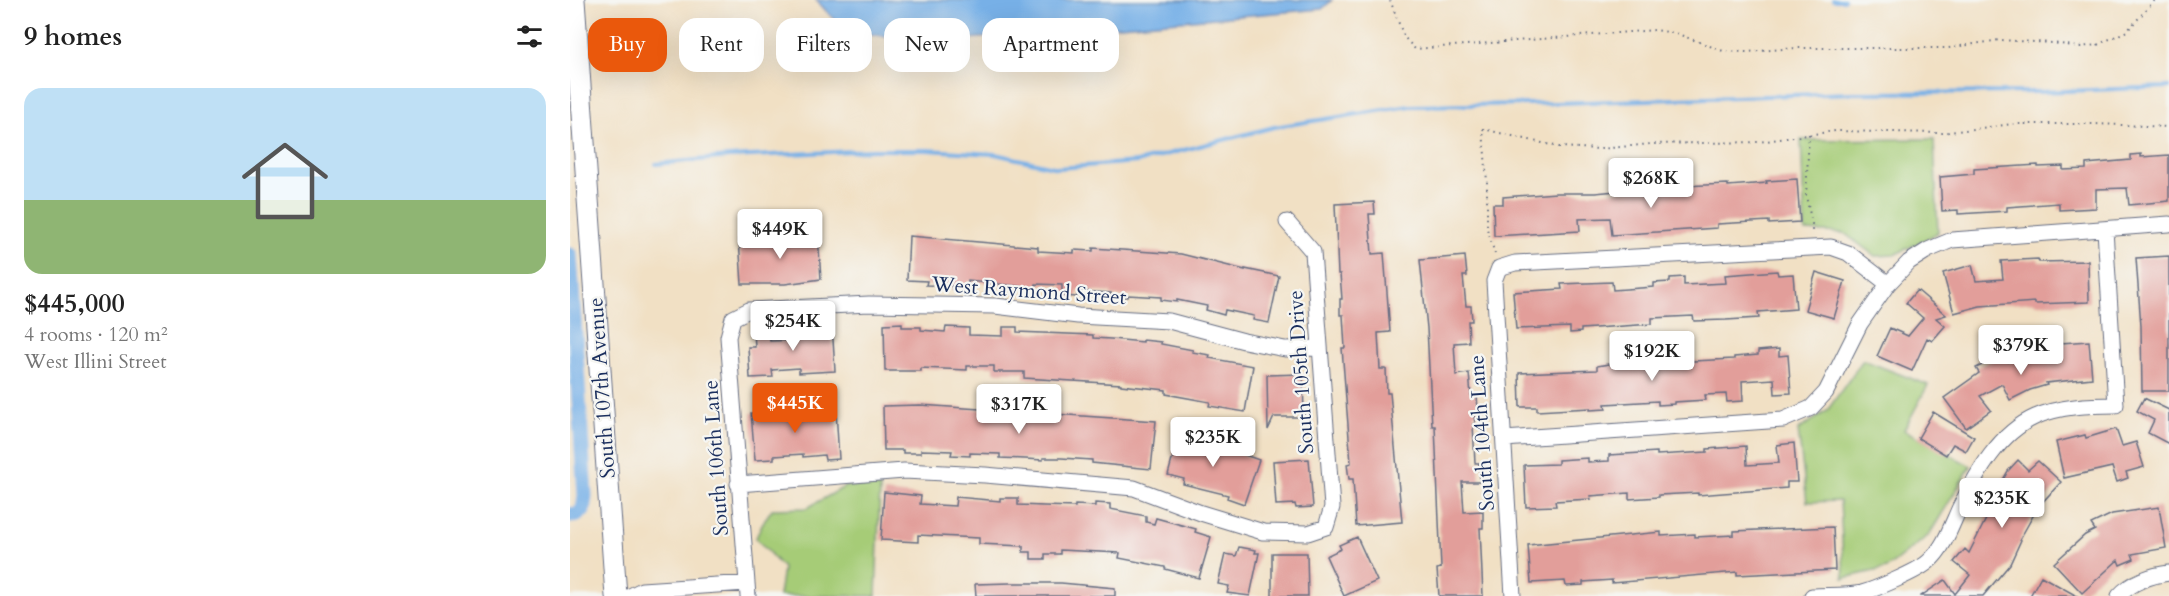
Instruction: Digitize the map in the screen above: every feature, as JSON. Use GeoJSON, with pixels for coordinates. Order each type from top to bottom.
{"type":"FeatureCollection","features":[{"type":"Feature","properties":{"kind":"main road","name":"South 107th Avenue"},"geometry":{"type":"LineString","coordinates":[[574,0],[616,596]]}},
{"type":"Feature","properties":{"kind":"street","name":"South 105th Drive"},"geometry":{"type":"LineString","coordinates":[[738,484],[904,471],[985,475],[1134,488],[1201,513],[1263,532],[1308,533],[1326,527],[1332,507],[1313,252],[1287,222]]}},
{"type":"Feature","properties":{"kind":"street"},"geometry":{"type":"LineString","coordinates":[[1504,439],[1767,423],[1783,420],[1811,408],[1826,392],[1860,324],[1888,284],[1909,262],[1928,250],[1952,240],[2169,224]]}},
{"type":"Feature","properties":{"kind":"street"},"geometry":{"type":"LineString","coordinates":[[1812,596],[1861,593],[1928,562],[1942,544],[1975,477],[1994,451],[2034,417],[2052,411],[2089,405],[2116,405],[2105,230]]}},
{"type":"Feature","properties":{"kind":"street"},"geometry":{"type":"LineString","coordinates":[[1499,268],[1515,263],[1831,247],[1848,253],[1888,284]]}},
{"type":"Feature","properties":{"kind":"street","name":"South 104th Lane"},"geometry":{"type":"LineString","coordinates":[[1499,268],[1494,281],[1513,596]]}},
{"type":"Feature","properties":{"kind":"street","name":"West Raymond Street"},"geometry":{"type":"LineString","coordinates":[[733,318],[749,310],[869,304],[995,306],[1077,316],[1169,321],[1244,341],[1285,349],[1320,348]]}},
{"type":"Feature","properties":{"kind":"street","name":"South 106th Lane"},"geometry":{"type":"LineString","coordinates":[[733,318],[728,337],[747,589]]}},
{"type":"Feature","properties":{"kind":"street"},"geometry":{"type":"LineString","coordinates":[[2120,596],[2145,578],[2169,573]]}},
{"type":"Feature","properties":{"kind":"street"},"geometry":{"type":"LineString","coordinates":[[630,596],[642,590],[747,589]]}},
{"type":"Feature","properties":{"kind":"path"},"geometry":{"type":"LineString","coordinates":[[1390,0],[1404,37],[1415,49],[1655,30],[1675,33],[1723,51],[1747,52],[1796,48],[1948,48],[2000,40],[2097,45],[2127,31],[2155,0]]}},
{"type":"Feature","properties":{"kind":"path"},"geometry":{"type":"LineString","coordinates":[[1499,268],[1487,229],[1487,182],[1483,129],[1558,147],[1600,149],[1651,144],[1759,142],[1835,131],[1942,133],[2012,124],[2169,127]]}},
{"type":"Feature","properties":{"kind":"path"},"geometry":{"type":"LineString","coordinates":[[1809,134],[1806,196],[1812,224],[1812,247]]}},
{"type":"Feature","properties":{"kind":"green space"},"geometry":{"type":"Polygon","coordinates":[[[1934,139],[1938,233],[1894,255],[1875,256],[1844,233],[1805,231],[1801,140],[1934,139]]]}},
{"type":"Feature","properties":{"kind":"green space"},"geometry":{"type":"Polygon","coordinates":[[[1863,360],[1928,385],[1904,430],[1971,466],[1929,535],[1887,568],[1844,578],[1840,501],[1807,502],[1798,430],[1827,411],[1863,360]]]}},
{"type":"Feature","properties":{"kind":"green space"},"geometry":{"type":"Polygon","coordinates":[[[846,486],[880,487],[876,596],[779,596],[783,568],[756,538],[762,524],[772,509],[807,508],[846,486]]]}},
{"type":"Feature","properties":{"kind":"water"},"geometry":{"type":"Polygon","coordinates":[[[816,0],[1332,0],[1322,9],[1119,26],[1119,18],[982,18],[982,38],[970,39],[970,18],[884,18],[884,36],[872,34],[872,18],[833,18],[816,0]]]}},
{"type":"Feature","properties":{"kind":"building"},"geometry":{"type":"Polygon","coordinates":[[[2141,154],[2141,157],[2169,155],[2169,201],[2129,205],[2127,188],[2096,189],[2096,208],[2059,210],[2059,203],[2007,207],[2007,211],[1958,214],[1958,210],[1942,211],[1940,177],[1974,174],[1974,169],[2038,165],[2038,167],[2063,166],[2063,170],[2086,169],[2086,164],[2131,160],[2131,155],[2141,154]]]}},
{"type":"Feature","properties":{"kind":"building"},"geometry":{"type":"Polygon","coordinates":[[[1797,179],[1800,222],[1717,224],[1717,228],[1612,235],[1610,218],[1579,219],[1580,231],[1494,236],[1493,204],[1503,204],[1503,197],[1595,193],[1659,187],[1728,184],[1728,186],[1797,179]]]}},
{"type":"Feature","properties":{"kind":"building"},"geometry":{"type":"Polygon","coordinates":[[[1374,202],[1375,214],[1369,214],[1372,254],[1384,253],[1390,332],[1378,333],[1380,369],[1386,369],[1387,393],[1390,393],[1402,522],[1356,526],[1353,479],[1349,479],[1347,464],[1351,463],[1342,348],[1345,348],[1343,315],[1340,315],[1340,299],[1342,299],[1340,274],[1338,274],[1335,204],[1374,202]]]}},
{"type":"Feature","properties":{"kind":"building"},"geometry":{"type":"Polygon","coordinates":[[[818,235],[821,279],[785,284],[742,284],[739,239],[818,235]]]}},
{"type":"Feature","properties":{"kind":"building"},"geometry":{"type":"Polygon","coordinates":[[[909,236],[1038,247],[1038,251],[1074,253],[1074,250],[1093,251],[1093,248],[1181,254],[1279,276],[1269,323],[1253,320],[1254,316],[1225,310],[1224,315],[1206,310],[1207,306],[1177,300],[1177,302],[1161,300],[1161,297],[1110,296],[1111,293],[1078,291],[1077,297],[1062,296],[1062,285],[1036,284],[1036,288],[968,281],[968,290],[952,289],[953,286],[926,285],[927,281],[907,280],[909,236]]]}},
{"type":"Feature","properties":{"kind":"building"},"geometry":{"type":"Polygon","coordinates":[[[1465,256],[1467,276],[1463,276],[1466,306],[1471,306],[1472,321],[1468,321],[1469,342],[1454,343],[1456,375],[1469,373],[1471,395],[1477,394],[1478,413],[1474,414],[1475,424],[1473,424],[1475,463],[1479,463],[1480,482],[1462,482],[1464,512],[1483,511],[1483,528],[1480,528],[1483,596],[1439,596],[1437,569],[1441,568],[1435,426],[1432,426],[1427,328],[1420,260],[1465,256]]]}},
{"type":"Feature","properties":{"kind":"building"},"geometry":{"type":"Polygon","coordinates":[[[2169,256],[2169,391],[2142,391],[2141,326],[2136,258],[2169,256]]]}},
{"type":"Feature","properties":{"kind":"building"},"geometry":{"type":"Polygon","coordinates":[[[2038,259],[2039,262],[2088,261],[2089,302],[2035,304],[2035,302],[1980,306],[1954,313],[1943,273],[1972,265],[1976,281],[2003,279],[2001,261],[2038,259]]]}},
{"type":"Feature","properties":{"kind":"building"},"geometry":{"type":"Polygon","coordinates":[[[1777,271],[1778,275],[1793,274],[1796,309],[1758,312],[1759,318],[1694,321],[1693,316],[1652,318],[1652,324],[1581,329],[1581,332],[1570,333],[1570,327],[1516,329],[1513,292],[1562,289],[1561,284],[1612,282],[1613,290],[1654,287],[1654,283],[1670,282],[1670,278],[1684,277],[1684,285],[1726,283],[1725,275],[1777,271]]]}},
{"type":"Feature","properties":{"kind":"building"},"geometry":{"type":"Polygon","coordinates":[[[1816,272],[1845,281],[1834,318],[1805,310],[1816,272]]]}},
{"type":"Feature","properties":{"kind":"building"},"geometry":{"type":"Polygon","coordinates":[[[1917,290],[1946,315],[1936,318],[1945,326],[1932,341],[1927,338],[1912,371],[1877,356],[1890,328],[1908,336],[1923,318],[1906,303],[1917,290]]]}},
{"type":"Feature","properties":{"kind":"building"},"geometry":{"type":"Polygon","coordinates":[[[902,323],[902,327],[921,327],[921,330],[945,332],[946,327],[969,328],[969,335],[1003,336],[1003,327],[1017,327],[1017,332],[1093,335],[1093,338],[1143,342],[1143,340],[1193,350],[1192,352],[1210,355],[1209,358],[1253,366],[1245,412],[1209,406],[1210,402],[1166,394],[1166,390],[1121,384],[1024,378],[1024,372],[994,372],[994,366],[967,366],[967,370],[921,368],[921,371],[885,371],[884,324],[902,323]]]}},
{"type":"Feature","properties":{"kind":"building"},"geometry":{"type":"Polygon","coordinates":[[[832,324],[835,371],[799,373],[799,368],[772,370],[773,377],[750,378],[748,347],[755,347],[754,331],[769,330],[770,341],[796,340],[796,330],[814,328],[814,325],[832,324]]]}},
{"type":"Feature","properties":{"kind":"building"},"geometry":{"type":"Polygon","coordinates":[[[2089,341],[2092,378],[2046,383],[2047,385],[2010,400],[2002,384],[1980,396],[1991,410],[1966,428],[1944,398],[1979,373],[1976,368],[2004,354],[2008,362],[2028,356],[2027,349],[2046,344],[2089,341]]]}},
{"type":"Feature","properties":{"kind":"building"},"geometry":{"type":"Polygon","coordinates":[[[1779,349],[1779,356],[1788,355],[1791,393],[1775,394],[1774,379],[1742,381],[1743,401],[1727,402],[1726,394],[1705,395],[1706,400],[1674,402],[1674,404],[1658,405],[1658,401],[1605,404],[1606,409],[1537,411],[1537,407],[1520,407],[1519,373],[1597,370],[1597,366],[1621,362],[1651,361],[1652,363],[1734,359],[1734,357],[1758,355],[1758,351],[1779,349]]]}},
{"type":"Feature","properties":{"kind":"building"},"geometry":{"type":"Polygon","coordinates":[[[1303,374],[1304,417],[1274,417],[1268,430],[1267,375],[1303,374]]]}},
{"type":"Feature","properties":{"kind":"building"},"geometry":{"type":"Polygon","coordinates":[[[2144,398],[2169,410],[2169,444],[2148,433],[2154,420],[2137,411],[2144,398]]]}},
{"type":"Feature","properties":{"kind":"building"},"geometry":{"type":"Polygon","coordinates":[[[920,405],[1156,421],[1151,469],[1092,463],[1092,460],[1000,458],[1000,454],[970,453],[970,456],[951,455],[952,451],[921,450],[921,453],[903,453],[903,450],[884,450],[883,406],[920,405]]]}},
{"type":"Feature","properties":{"kind":"building"},"geometry":{"type":"Polygon","coordinates":[[[790,410],[790,413],[836,410],[839,459],[825,460],[824,455],[803,457],[803,454],[755,460],[751,413],[790,410]]]}},
{"type":"Feature","properties":{"kind":"building"},"geometry":{"type":"Polygon","coordinates":[[[1933,412],[1974,437],[1966,451],[1953,444],[1946,455],[1918,438],[1933,412]]]}},
{"type":"Feature","properties":{"kind":"building"},"geometry":{"type":"Polygon","coordinates":[[[2116,429],[2122,446],[2136,442],[2144,467],[2126,472],[2128,478],[2117,482],[2112,467],[2064,478],[2056,442],[2085,435],[2086,438],[2116,429]]]}},
{"type":"Feature","properties":{"kind":"building"},"geometry":{"type":"Polygon","coordinates":[[[1179,433],[1214,442],[1214,444],[1259,460],[1244,504],[1227,498],[1228,495],[1183,484],[1184,479],[1168,475],[1179,433]]]}},
{"type":"Feature","properties":{"kind":"building"},"geometry":{"type":"Polygon","coordinates":[[[1794,443],[1797,482],[1787,482],[1787,488],[1698,495],[1698,493],[1659,495],[1659,497],[1629,499],[1629,493],[1590,496],[1591,499],[1555,501],[1556,506],[1526,507],[1524,465],[1558,464],[1558,460],[1588,458],[1588,462],[1609,461],[1609,455],[1707,452],[1707,449],[1746,446],[1747,465],[1779,463],[1777,445],[1794,443]]]}},
{"type":"Feature","properties":{"kind":"building"},"geometry":{"type":"Polygon","coordinates":[[[1309,459],[1313,507],[1296,508],[1295,504],[1276,505],[1273,461],[1309,459]]]}},
{"type":"Feature","properties":{"kind":"building"},"geometry":{"type":"Polygon","coordinates":[[[2018,460],[2028,470],[2038,461],[2061,482],[2038,507],[2020,539],[2010,564],[1983,596],[1921,596],[1945,580],[1955,594],[1970,575],[1954,562],[1965,549],[1969,553],[1993,505],[1990,503],[2008,471],[2018,460]]]}},
{"type":"Feature","properties":{"kind":"building"},"geometry":{"type":"Polygon","coordinates":[[[884,492],[921,496],[920,504],[955,506],[956,497],[1000,501],[1000,498],[1018,498],[1018,505],[1075,507],[1075,505],[1095,506],[1095,503],[1110,504],[1110,509],[1146,516],[1146,522],[1154,524],[1156,518],[1196,529],[1195,532],[1211,537],[1199,578],[1165,569],[1165,567],[1119,558],[1120,553],[1060,550],[1060,554],[1045,554],[1045,559],[1031,559],[1031,552],[1023,552],[1023,546],[979,544],[979,538],[918,535],[918,542],[881,540],[884,492]]]}},
{"type":"Feature","properties":{"kind":"building"},"geometry":{"type":"Polygon","coordinates":[[[2159,507],[2166,548],[2132,554],[2134,559],[2120,565],[2118,560],[2082,593],[2054,563],[2085,535],[2095,530],[2091,524],[2112,514],[2159,507]]]}},
{"type":"Feature","properties":{"kind":"building"},"geometry":{"type":"Polygon","coordinates":[[[1833,527],[1835,570],[1737,575],[1737,572],[1612,583],[1612,580],[1583,582],[1583,585],[1566,586],[1565,581],[1531,583],[1528,545],[1661,532],[1661,536],[1695,534],[1695,537],[1734,535],[1734,531],[1833,527]]]}},
{"type":"Feature","properties":{"kind":"building"},"geometry":{"type":"Polygon","coordinates":[[[1357,537],[1377,581],[1344,596],[1326,556],[1341,549],[1339,545],[1357,537]]]}},
{"type":"Feature","properties":{"kind":"building"},"geometry":{"type":"Polygon","coordinates":[[[1239,547],[1256,550],[1255,553],[1259,553],[1250,596],[1227,593],[1229,586],[1218,584],[1225,554],[1236,556],[1239,547]]]}},
{"type":"Feature","properties":{"kind":"building"},"geometry":{"type":"Polygon","coordinates":[[[1272,553],[1307,553],[1308,596],[1272,596],[1272,553]]]}},
{"type":"Feature","properties":{"kind":"building"},"geometry":{"type":"Polygon","coordinates":[[[2041,576],[2077,596],[2030,596],[2041,576]]]}},
{"type":"Feature","properties":{"kind":"building"},"geometry":{"type":"Polygon","coordinates":[[[1061,583],[1115,588],[1115,596],[976,596],[975,584],[1061,583]]]}},
{"type":"Feature","properties":{"kind":"waterway"},"geometry":{"type":"LineString","coordinates":[[1833,0],[1844,0]]}},
{"type":"Feature","properties":{"kind":"waterway"},"geometry":{"type":"LineString","coordinates":[[656,164],[729,157],[873,150],[927,150],[995,154],[1058,168],[1137,162],[1274,127],[1410,106],[1853,93],[2038,92],[2169,87]]}},
{"type":"Feature","properties":{"kind":"waterway"},"geometry":{"type":"LineString","coordinates":[[570,255],[585,496],[583,510],[570,515]]}}]}
